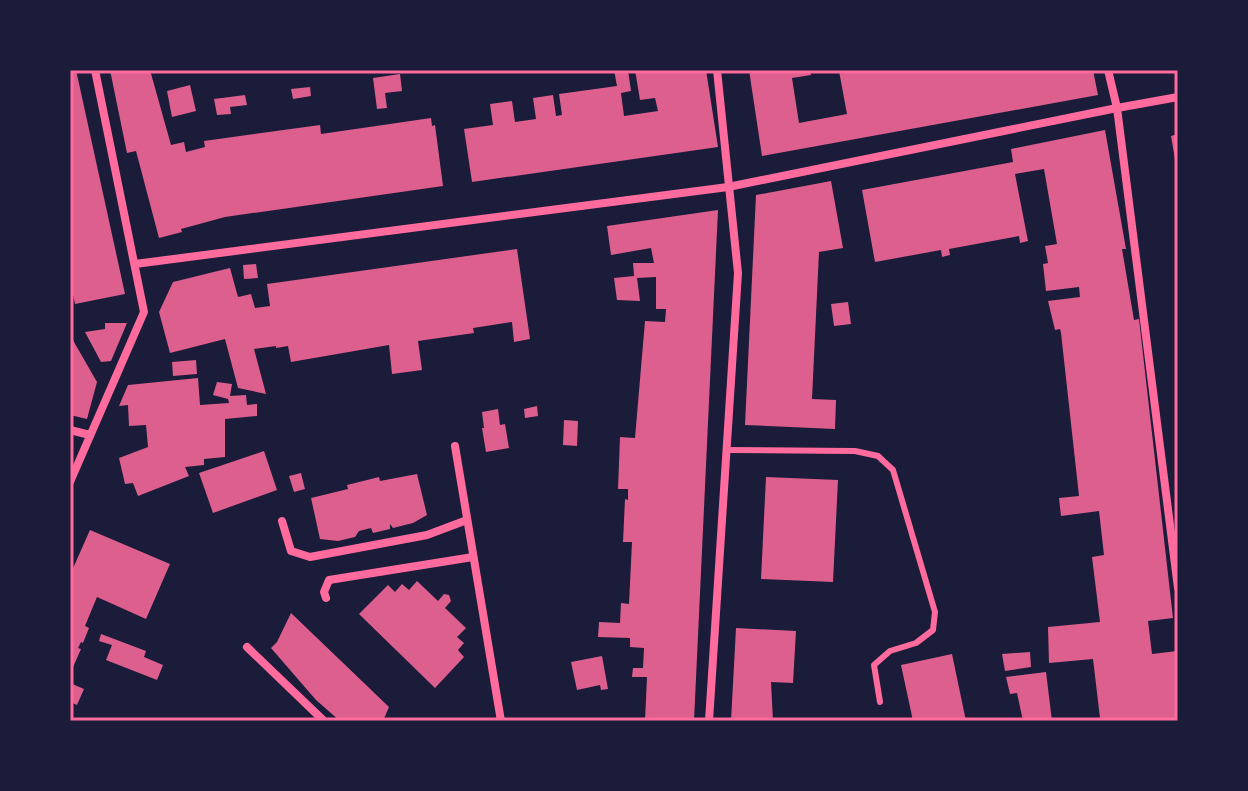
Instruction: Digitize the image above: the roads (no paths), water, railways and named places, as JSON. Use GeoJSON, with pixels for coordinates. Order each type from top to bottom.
{"type":"FeatureCollection","features":[{"type":"Feature","properties":{"kind":"street"},"geometry":{"type":"LineString","coordinates":[[70,482],[144,312],[95,70]]}},
{"type":"Feature","properties":{"kind":"street"},"geometry":{"type":"LineString","coordinates":[[709,721],[738,273],[717,70]]}},
{"type":"Feature","properties":{"kind":"street"},"geometry":{"type":"LineString","coordinates":[[1108,70],[1117,108],[1178,588]]}},
{"type":"Feature","properties":{"kind":"street"},"geometry":{"type":"LineString","coordinates":[[135,264],[728,187],[1178,97]]}},
{"type":"Feature","properties":{"kind":"street"},"geometry":{"type":"LineString","coordinates":[[70,430],[90,435]]}},
{"type":"Feature","properties":{"kind":"street"},"geometry":{"type":"LineString","coordinates":[[455,446],[501,721]]}},
{"type":"Feature","properties":{"kind":"street"},"geometry":{"type":"LineString","coordinates":[[282,521],[291,551],[310,557],[427,535],[467,520]]}},
{"type":"Feature","properties":{"kind":"street"},"geometry":{"type":"LineString","coordinates":[[326,598],[324,592],[329,580],[473,557]]}},
{"type":"Feature","properties":{"kind":"street"},"geometry":{"type":"LineString","coordinates":[[247,647],[324,721]]}},
{"type":"Feature","properties":{"kind":"lane"},"geometry":{"type":"LineString","coordinates":[[726,450],[855,451],[878,456],[893,470],[935,612],[933,630],[916,643],[890,651],[874,665],[880,702]]}}]}
